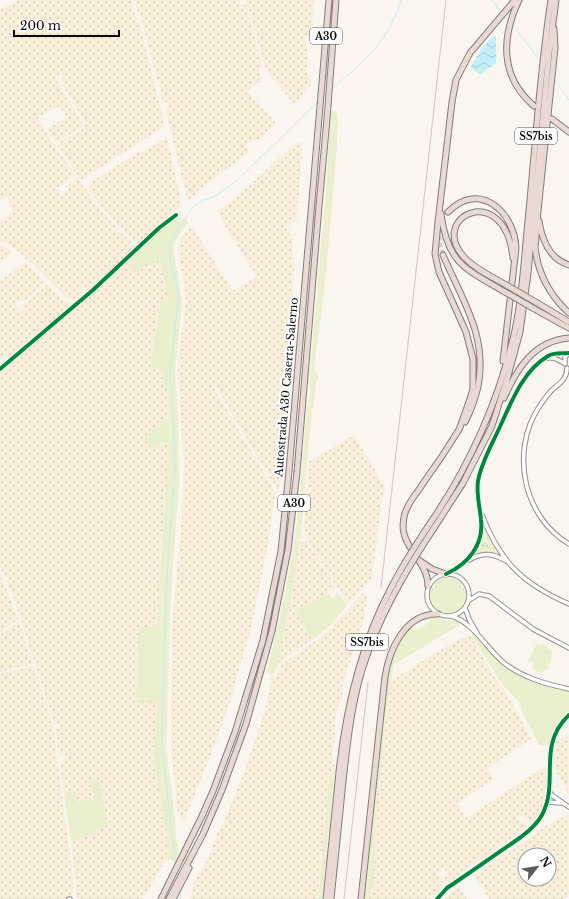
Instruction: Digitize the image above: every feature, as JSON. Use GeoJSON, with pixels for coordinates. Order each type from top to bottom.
{"type":"FeatureCollection","features":[{"type":"Feature","properties":{"kind":"highway","name":"Autostrada A30 Caserta-Salerno"},"geometry":{"type":"LineString","coordinates":[[161,898],[187,848],[216,785],[235,732],[263,640],[281,551],[290,471],[329,0]]}},
{"type":"Feature","properties":{"kind":"highway","name":"Autostrada A30 Caserta-Salerno"},"geometry":{"type":"LineString","coordinates":[[171,898],[185,873],[222,790],[246,724],[272,631],[288,550],[297,472],[336,0]]}},
{"type":"Feature","properties":{"kind":"highway"},"geometry":{"type":"LineString","coordinates":[[459,430],[473,388],[473,359],[466,332],[443,282],[437,263],[436,238],[452,102],[456,80],[470,53],[515,0]]}},
{"type":"Feature","properties":{"kind":"highway"},"geometry":{"type":"LineString","coordinates":[[519,0],[508,28],[506,48],[510,73],[522,95],[534,106]]}},
{"type":"Feature","properties":{"kind":"highway","name":"SS7bis"},"geometry":{"type":"LineString","coordinates":[[326,899],[341,772],[353,708],[362,671],[379,625],[396,589],[432,527],[483,424],[497,390],[511,346],[518,311],[550,0]]}},
{"type":"Feature","properties":{"kind":"highway","name":"SS7bis"},"geometry":{"type":"LineString","coordinates":[[432,527],[463,483],[492,426],[520,332],[524,311],[549,53],[556,0]]}},
{"type":"Feature","properties":{"kind":"highway"},"geometry":{"type":"LineString","coordinates":[[535,249],[554,60],[555,39],[553,16]]}},
{"type":"Feature","properties":{"kind":"highway"},"geometry":{"type":"LineString","coordinates":[[552,119],[569,132]]}},
{"type":"Feature","properties":{"kind":"highway"},"geometry":{"type":"LineString","coordinates":[[448,212],[460,203],[470,200],[489,202],[499,208],[508,219],[514,231],[516,248],[506,343],[497,390]]}},
{"type":"Feature","properties":{"kind":"highway"},"geometry":{"type":"LineString","coordinates":[[440,207],[446,238],[454,257],[466,269],[569,328]]}},
{"type":"Feature","properties":{"kind":"highway"},"geometry":{"type":"LineString","coordinates":[[513,266],[510,243],[499,221],[486,212],[476,211],[464,216],[461,219],[455,230],[456,244],[469,262],[569,322]]}},
{"type":"Feature","properties":{"kind":"highway"},"geometry":{"type":"LineString","coordinates":[[538,211],[540,230],[545,245],[554,257],[569,265]]}},
{"type":"Feature","properties":{"kind":"highway"},"geometry":{"type":"LineString","coordinates":[[533,218],[535,249],[538,264],[546,284],[556,300],[569,313]]}},
{"type":"Feature","properties":{"kind":"highway"},"geometry":{"type":"LineString","coordinates":[[428,586],[428,579],[419,560],[410,548],[404,536],[403,522],[412,500],[468,416],[477,393],[481,370],[480,349],[476,329],[443,255]]}},
{"type":"Feature","properties":{"kind":"highway"},"geometry":{"type":"LineString","coordinates":[[492,426],[509,386],[524,363],[537,349],[545,344],[569,338]]}},
{"type":"Feature","properties":{"kind":"highway"},"geometry":{"type":"LineString","coordinates":[[419,560],[432,569],[446,574]]}},
{"type":"Feature","properties":{"kind":"highway"},"geometry":{"type":"LineString","coordinates":[[361,899],[385,677],[389,657],[397,639],[411,624],[427,615],[438,614]]}},
{"type":"Feature","properties":{"kind":"highway","name":"SS7bis"},"geometry":{"type":"LineString","coordinates":[[331,899],[341,772]]}},
{"type":"Feature","properties":{"kind":"street"},"geometry":{"type":"LineString","coordinates":[[0,369],[93,290],[154,233],[176,215]]}},
{"type":"Feature","properties":{"kind":"street"},"geometry":{"type":"LineString","coordinates":[[466,562],[480,539],[482,521],[477,484],[484,461],[515,394],[526,378],[544,359],[554,353],[569,353]]}},
{"type":"Feature","properties":{"kind":"street"},"geometry":{"type":"LineString","coordinates":[[564,363],[565,357],[569,353]]}},
{"type":"Feature","properties":{"kind":"street"},"geometry":{"type":"LineString","coordinates":[[544,359],[554,358],[564,363],[568,369],[564,380],[552,390],[542,402],[531,422],[526,438],[524,453],[524,477],[533,505],[540,516],[555,534],[569,544]]}},
{"type":"Feature","properties":{"kind":"street"},"geometry":{"type":"LineString","coordinates":[[480,509],[491,536],[508,563]]}},
{"type":"Feature","properties":{"kind":"street"},"geometry":{"type":"LineString","coordinates":[[446,574],[458,576],[464,581],[469,592],[468,601],[465,608],[461,612],[447,617],[438,614],[430,608],[426,595],[428,586],[436,577],[456,569],[476,556],[485,554],[498,556],[535,586],[569,604]]}},
{"type":"Feature","properties":{"kind":"street"},"geometry":{"type":"LineString","coordinates":[[468,601],[479,594],[489,596],[534,629],[569,648]]}},
{"type":"Feature","properties":{"kind":"street"},"geometry":{"type":"LineString","coordinates":[[465,608],[480,639]]}},
{"type":"Feature","properties":{"kind":"street"},"geometry":{"type":"LineString","coordinates":[[452,616],[463,620],[497,656],[515,671],[536,680],[569,689]]}},
{"type":"Feature","properties":{"kind":"street"},"geometry":{"type":"LineString","coordinates":[[437,899],[447,888],[532,828],[542,814],[547,802],[552,742],[561,724],[569,715]]}},
{"type":"Feature","properties":{"kind":"street"},"geometry":{"type":"LineString","coordinates":[[548,792],[569,807]]}},
{"type":"Feature","properties":{"kind":"street"},"geometry":{"type":"LineString","coordinates":[[547,802],[562,803]]}},
{"type":"Feature","properties":{"kind":"shaded area"},"geometry":{"type":"Polygon","coordinates":[[[19,0],[131,0],[134,13],[139,21],[165,126],[81,180],[58,146],[59,143],[84,128],[85,122],[73,103],[75,101],[73,98],[71,99],[60,81],[63,77],[61,73],[55,77],[83,124],[83,126],[56,143],[47,130],[66,117],[59,106],[38,117],[49,137],[75,175],[56,189],[61,196],[69,190],[66,186],[77,177],[97,205],[118,229],[116,231],[119,233],[121,232],[135,247],[95,286],[88,291],[84,287],[81,289],[84,293],[74,301],[66,297],[36,267],[13,247],[0,241],[0,221],[13,211],[9,205],[11,203],[6,196],[0,201],[0,10],[19,0]]]}},
{"type":"Feature","properties":{"kind":"shaded area"},"geometry":{"type":"Polygon","coordinates":[[[135,0],[240,0],[238,2],[246,5],[250,18],[262,65],[259,70],[262,79],[247,91],[276,123],[260,139],[247,143],[246,145],[249,151],[200,189],[188,202],[166,111],[169,110],[167,102],[163,102],[141,16],[138,13],[135,0]]]}},
{"type":"Feature","properties":{"kind":"shaded area"},"geometry":{"type":"Polygon","coordinates":[[[246,0],[314,0],[311,32],[305,39],[308,56],[306,72],[312,83],[294,104],[266,70],[246,0]]]}},
{"type":"Feature","properties":{"kind":"shaded area"},"geometry":{"type":"Polygon","coordinates":[[[167,137],[182,205],[137,244],[112,219],[87,189],[91,186],[90,183],[140,151],[142,153],[167,137]]]}},
{"type":"Feature","properties":{"kind":"shaded area"},"geometry":{"type":"Polygon","coordinates":[[[298,142],[301,143],[302,153],[297,219],[286,228],[293,239],[294,266],[290,340],[283,403],[285,416],[279,492],[216,387],[214,388],[273,488],[275,495],[267,550],[251,629],[226,714],[184,821],[179,818],[171,751],[172,630],[182,517],[184,467],[178,374],[186,301],[178,247],[181,239],[191,225],[232,290],[236,290],[256,277],[217,212],[238,196],[298,142]]]}},
{"type":"Feature","properties":{"kind":"shaded area"},"geometry":{"type":"Polygon","coordinates":[[[0,244],[12,252],[0,263],[0,244]]]}},
{"type":"Feature","properties":{"kind":"shaded area"},"geometry":{"type":"Polygon","coordinates":[[[160,260],[168,299],[159,302],[150,370],[162,366],[164,387],[167,387],[169,419],[144,436],[152,449],[168,443],[168,478],[160,557],[158,620],[157,624],[153,627],[143,627],[136,702],[157,701],[154,762],[166,830],[168,857],[143,899],[77,899],[71,841],[86,837],[107,825],[100,779],[91,781],[94,798],[92,800],[78,803],[75,790],[64,793],[60,762],[62,762],[66,757],[64,755],[59,756],[55,729],[59,729],[59,726],[58,723],[54,724],[15,601],[0,566],[0,371],[90,295],[125,263],[135,275],[146,265],[150,266],[160,260]]]}},
{"type":"Feature","properties":{"kind":"shaded area"},"geometry":{"type":"Polygon","coordinates":[[[25,262],[46,283],[24,301],[17,301],[16,305],[20,312],[25,309],[22,306],[48,284],[71,306],[9,359],[6,356],[0,361],[0,282],[25,262]]]}},
{"type":"Feature","properties":{"kind":"shaded area"},"geometry":{"type":"Polygon","coordinates":[[[354,435],[384,486],[385,491],[382,497],[372,578],[351,601],[348,602],[308,540],[304,527],[309,462],[354,435]]]}},
{"type":"Feature","properties":{"kind":"shaded area"},"geometry":{"type":"Polygon","coordinates":[[[307,541],[336,588],[296,611],[312,640],[283,660],[276,671],[291,599],[300,542],[307,541]]]}},
{"type":"Feature","properties":{"kind":"shaded area"},"geometry":{"type":"Polygon","coordinates":[[[0,573],[18,619],[0,633],[0,573]]]}},
{"type":"Feature","properties":{"kind":"shaded area"},"geometry":{"type":"Polygon","coordinates":[[[365,591],[367,596],[365,616],[342,687],[342,698],[337,709],[335,721],[332,755],[335,766],[328,786],[323,854],[320,856],[321,862],[317,899],[191,899],[194,883],[208,858],[246,767],[264,714],[272,677],[276,676],[282,664],[320,638],[332,627],[365,591]]]}},
{"type":"Feature","properties":{"kind":"shaded area"},"geometry":{"type":"Polygon","coordinates":[[[19,621],[33,664],[0,672],[0,635],[19,621]]]}},
{"type":"Feature","properties":{"kind":"shaded area"},"geometry":{"type":"Polygon","coordinates":[[[470,635],[495,678],[511,701],[531,739],[491,766],[488,770],[494,779],[457,803],[466,818],[546,766],[546,786],[542,808],[532,826],[527,819],[521,815],[517,817],[521,823],[524,822],[526,824],[526,829],[448,883],[443,877],[448,874],[444,867],[437,872],[442,881],[442,887],[431,899],[368,899],[369,893],[375,885],[373,883],[373,869],[377,796],[391,681],[437,652],[470,635]]]}},
{"type":"Feature","properties":{"kind":"shaded area"},"geometry":{"type":"Polygon","coordinates":[[[32,666],[35,668],[53,725],[73,879],[73,894],[66,899],[0,899],[0,674],[32,666]]]}},
{"type":"Feature","properties":{"kind":"shaded area"},"geometry":{"type":"Polygon","coordinates":[[[569,735],[569,795],[555,769],[554,757],[556,742],[569,735]]]}},
{"type":"Feature","properties":{"kind":"shaded area"},"geometry":{"type":"Polygon","coordinates":[[[569,814],[569,895],[563,899],[489,899],[474,875],[536,834],[537,831],[569,814]]]}},
{"type":"Feature","properties":{"kind":"shaded area"},"geometry":{"type":"Polygon","coordinates":[[[459,886],[467,899],[445,899],[448,896],[459,886]]]}},
{"type":"Feature","properties":{"kind":"green space"},"geometry":{"type":"Polygon","coordinates":[[[331,111],[335,111],[338,115],[337,143],[325,282],[314,368],[319,376],[316,382],[314,406],[312,409],[300,542],[291,599],[276,671],[274,674],[271,674],[267,672],[289,569],[299,503],[307,407],[310,396],[309,384],[331,111]]]}},
{"type":"Feature","properties":{"kind":"green space"},"geometry":{"type":"Polygon","coordinates":[[[177,217],[187,220],[188,222],[176,239],[173,248],[182,301],[175,374],[178,409],[179,482],[171,593],[166,748],[179,853],[175,862],[167,860],[166,830],[154,762],[157,702],[136,702],[139,630],[140,627],[153,627],[157,624],[158,620],[168,443],[152,449],[144,436],[169,419],[167,388],[164,387],[162,366],[150,370],[160,302],[168,299],[160,260],[150,266],[146,265],[135,275],[125,263],[162,228],[177,217]]]}},
{"type":"Feature","properties":{"kind":"green space"},"geometry":{"type":"Polygon","coordinates":[[[483,522],[486,531],[501,556],[488,552],[474,555],[482,538],[483,522]]]}},
{"type":"Feature","properties":{"kind":"green space"},"geometry":{"type":"Polygon","coordinates":[[[448,577],[461,582],[466,595],[461,608],[448,613],[435,608],[430,595],[435,582],[448,577]]]}},
{"type":"Feature","properties":{"kind":"green space"},"geometry":{"type":"Polygon","coordinates":[[[328,593],[332,598],[339,594],[348,604],[332,624],[312,640],[296,611],[328,593]]]}},
{"type":"Feature","properties":{"kind":"green space"},"geometry":{"type":"Polygon","coordinates":[[[434,616],[447,621],[457,620],[463,623],[393,665],[377,801],[373,883],[375,885],[369,893],[368,899],[363,899],[390,661],[399,643],[411,628],[421,628],[429,621],[429,617],[434,616]]]}},
{"type":"Feature","properties":{"kind":"green space"},"geometry":{"type":"Polygon","coordinates":[[[473,634],[497,660],[517,674],[542,685],[569,692],[569,713],[556,728],[549,745],[539,745],[523,714],[520,703],[504,687],[472,636],[473,634]]]}},
{"type":"Feature","properties":{"kind":"green space"},"geometry":{"type":"Polygon","coordinates":[[[537,643],[541,646],[543,644],[547,646],[547,648],[552,650],[551,652],[553,653],[547,670],[545,669],[543,673],[534,670],[532,667],[534,664],[528,661],[537,643]]]}},
{"type":"Feature","properties":{"kind":"green space"},"geometry":{"type":"Polygon","coordinates":[[[335,766],[322,899],[318,899],[327,811],[328,779],[335,766]]]}},
{"type":"Feature","properties":{"kind":"green space"},"geometry":{"type":"Polygon","coordinates":[[[100,779],[107,825],[86,837],[71,841],[64,793],[75,790],[78,803],[92,800],[94,798],[91,781],[100,779]]]}},
{"type":"Feature","properties":{"kind":"water"},"geometry":{"type":"Polygon","coordinates":[[[495,36],[496,63],[479,74],[471,66],[485,45],[495,36]]]}},
{"type":"Feature","properties":{"kind":"waterway"},"geometry":{"type":"LineString","coordinates":[[332,89],[378,46],[390,27],[401,0]]}},
{"type":"Feature","properties":{"kind":"waterway"},"geometry":{"type":"LineString","coordinates":[[491,0],[502,12]]}},
{"type":"Feature","properties":{"kind":"waterway"},"geometry":{"type":"LineString","coordinates":[[505,16],[509,21]]}},
{"type":"Feature","properties":{"kind":"waterway"},"geometry":{"type":"LineString","coordinates":[[513,25],[541,62]]}},
{"type":"Feature","properties":{"kind":"waterway"},"geometry":{"type":"LineString","coordinates":[[554,79],[569,100]]}},
{"type":"Feature","properties":{"kind":"waterway"},"geometry":{"type":"LineString","coordinates":[[176,865],[162,747],[166,589],[175,470],[170,373],[178,303],[177,287],[170,259],[170,246],[176,233],[193,207],[200,202],[215,196],[234,183],[318,102]]}},
{"type":"Feature","properties":{"kind":"waterway"},"geometry":{"type":"LineString","coordinates":[[180,890],[181,899]]}},
{"type":"Feature","properties":{"kind":"tunnel"},"geometry":{"type":"LineString","coordinates":[[439,235],[443,255]]}},
{"type":"Feature","properties":{"kind":"railway"},"geometry":{"type":"LineString","coordinates":[[381,588],[446,0]]}},
{"type":"Feature","properties":{"kind":"railway"},"geometry":{"type":"LineString","coordinates":[[344,899],[368,682]]}},
{"type":"Feature","properties":{"kind":"cycle path"},"geometry":{"type":"LineString","coordinates":[[0,369],[93,290],[159,228],[176,215]]}},
{"type":"Feature","properties":{"kind":"cycle path"},"geometry":{"type":"LineString","coordinates":[[446,574],[454,570],[468,559],[473,553],[480,538],[481,520],[477,491],[479,475],[486,456],[517,390],[530,371],[548,356],[569,353]]}},
{"type":"Feature","properties":{"kind":"cycle path"},"geometry":{"type":"LineString","coordinates":[[437,899],[447,888],[524,835],[540,818],[547,802],[553,739],[559,727],[569,715]]}}]}
